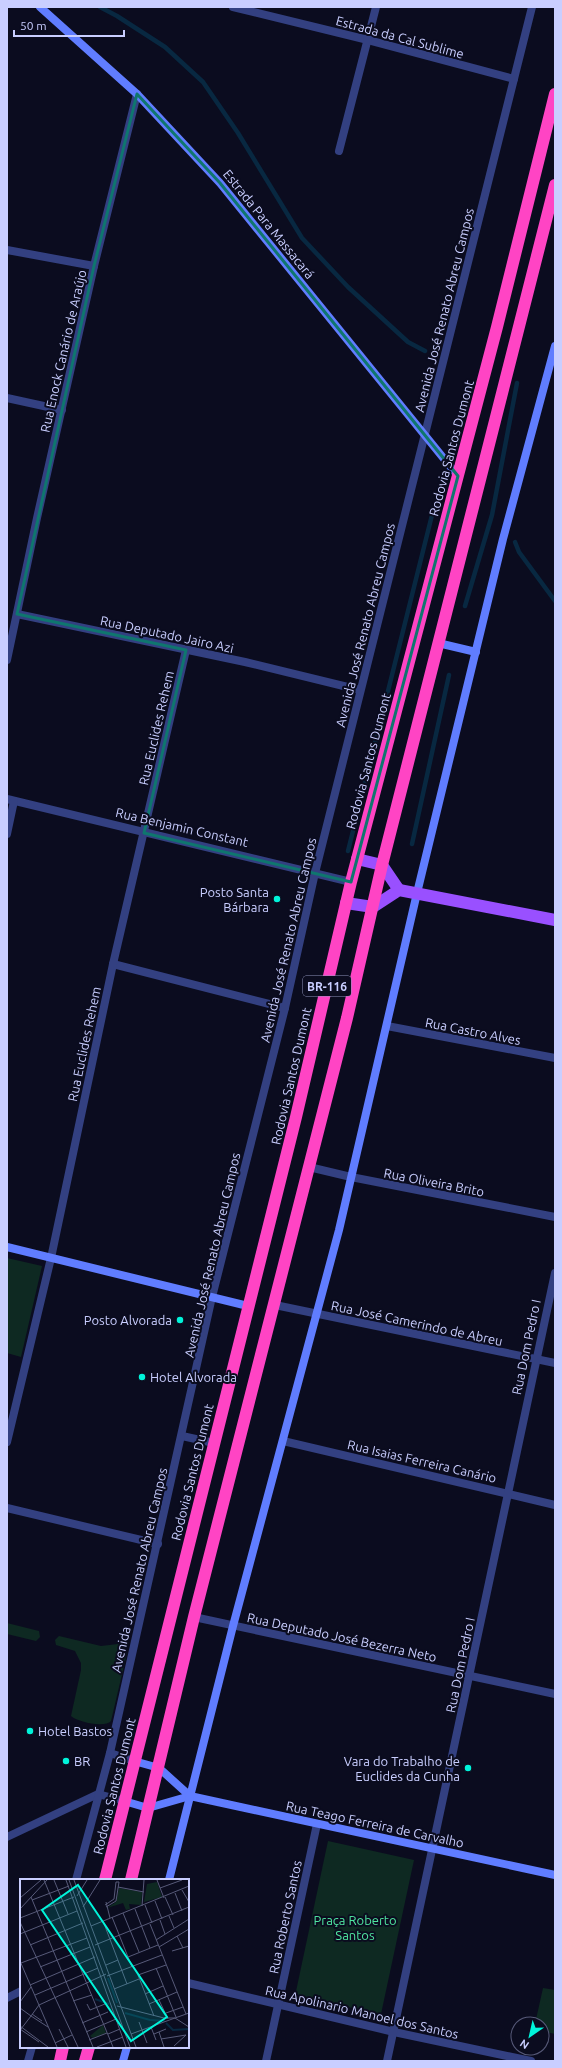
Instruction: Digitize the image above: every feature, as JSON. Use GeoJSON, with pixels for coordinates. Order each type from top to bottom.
{"type":"FeatureCollection","features":[{"type":"Feature","properties":{"kind":"highway","name":"Rodovia Santos Dumont"},"geometry":{"type":"LineString","coordinates":[[105,1879],[296,1117],[351,882],[499,320],[555,94]]}},
{"type":"Feature","properties":{"kind":"highway","name":"BR-116"},"geometry":{"type":"LineString","coordinates":[[131,1879],[194,1617],[241,1429],[275,1305],[382,865],[555,185]]}},
{"type":"Feature","properties":{"kind":"highway"},"geometry":{"type":"LineString","coordinates":[[60,2061],[63,2048]]}},
{"type":"Feature","properties":{"kind":"highway"},"geometry":{"type":"LineString","coordinates":[[85,2061],[89,2048]]}},
{"type":"Feature","properties":{"kind":"main road","name":"Estrada Para Massacará"},"geometry":{"type":"LineString","coordinates":[[40,7],[137,94],[220,183],[458,476]]}},
{"type":"Feature","properties":{"kind":"main road"},"geometry":{"type":"LineString","coordinates":[[169,1879],[233,1626],[283,1441],[351,1177],[417,893],[503,539],[555,346]]}},
{"type":"Feature","properties":{"kind":"main road"},"geometry":{"type":"LineString","coordinates":[[438,643],[476,652]]}},
{"type":"Feature","properties":{"kind":"main road"},"geometry":{"type":"LineString","coordinates":[[357,859],[382,865],[399,890]]}},
{"type":"Feature","properties":{"kind":"main road"},"geometry":{"type":"LineString","coordinates":[[346,903],[373,907],[399,890],[555,920]]}},
{"type":"Feature","properties":{"kind":"main road"},"geometry":{"type":"LineString","coordinates":[[7,1247],[248,1306]]}},
{"type":"Feature","properties":{"kind":"main road"},"geometry":{"type":"LineString","coordinates":[[134,1761],[159,1768],[190,1796]]}},
{"type":"Feature","properties":{"kind":"main road"},"geometry":{"type":"LineString","coordinates":[[124,1801],[148,1808],[190,1796]]}},
{"type":"Feature","properties":{"kind":"main road","name":"Rua Teago Ferreira de Carvalho"},"geometry":{"type":"LineString","coordinates":[[190,1796],[555,1875]]}},
{"type":"Feature","properties":{"kind":"main road"},"geometry":{"type":"LineString","coordinates":[[123,2061],[127,2048]]}},
{"type":"Feature","properties":{"kind":"street"},"geometry":{"type":"LineString","coordinates":[[339,151],[376,7]]}},
{"type":"Feature","properties":{"kind":"street","name":"Avenida José Renato Abreu Campos"},"geometry":{"type":"LineString","coordinates":[[76,1879],[110,1753],[158,1544],[212,1297],[285,1008],[315,873],[532,7]]}},
{"type":"Feature","properties":{"kind":"street","name":"Estrada da Cal Sublime"},"geometry":{"type":"LineString","coordinates":[[238,8],[368,40],[514,79]]}},
{"type":"Feature","properties":{"kind":"street","name":"Rua Enock Canário de Araújo"},"geometry":{"type":"LineString","coordinates":[[17,614],[94,266],[137,94]]}},
{"type":"Feature","properties":{"kind":"street"},"geometry":{"type":"LineString","coordinates":[[7,250],[94,266]]}},
{"type":"Feature","properties":{"kind":"street"},"geometry":{"type":"LineString","coordinates":[[7,398],[62,410]]}},
{"type":"Feature","properties":{"kind":"street"},"geometry":{"type":"LineString","coordinates":[[7,660],[17,614]]}},
{"type":"Feature","properties":{"kind":"street","name":"Rua Deputado Jairo Azi"},"geometry":{"type":"LineString","coordinates":[[17,614],[186,650],[360,690]]}},
{"type":"Feature","properties":{"kind":"street","name":"Rua Euclides Rehem"},"geometry":{"type":"LineString","coordinates":[[7,1442],[51,1258],[113,964],[186,650]]}},
{"type":"Feature","properties":{"kind":"street"},"geometry":{"type":"LineString","coordinates":[[7,834],[10,800]]}},
{"type":"Feature","properties":{"kind":"street","name":"Rua Benjamin Constant"},"geometry":{"type":"LineString","coordinates":[[10,800],[351,882]]}},
{"type":"Feature","properties":{"kind":"street"},"geometry":{"type":"LineString","coordinates":[[113,964],[285,1008]]}},
{"type":"Feature","properties":{"kind":"street","name":"Rua Castro Alves"},"geometry":{"type":"LineString","coordinates":[[387,1026],[555,1058]]}},
{"type":"Feature","properties":{"kind":"street","name":"Rua Oliveira Brito"},"geometry":{"type":"LineString","coordinates":[[309,1167],[351,1177],[555,1218]]}},
{"type":"Feature","properties":{"kind":"street","name":"Rua Dom Pedro I"},"geometry":{"type":"LineString","coordinates":[[388,2061],[555,1273]]}},
{"type":"Feature","properties":{"kind":"street","name":"Rua José Camerindo de Abreu"},"geometry":{"type":"LineString","coordinates":[[275,1305],[555,1363]]}},
{"type":"Feature","properties":{"kind":"street"},"geometry":{"type":"LineString","coordinates":[[182,1436],[214,1443]]}},
{"type":"Feature","properties":{"kind":"street","name":"Rua Isaias Ferreira Canário"},"geometry":{"type":"LineString","coordinates":[[283,1441],[555,1505]]}},
{"type":"Feature","properties":{"kind":"street"},"geometry":{"type":"LineString","coordinates":[[7,1508],[158,1544]]}},
{"type":"Feature","properties":{"kind":"street","name":"Rua Deputado José Bezerra Neto"},"geometry":{"type":"LineString","coordinates":[[194,1617],[555,1694]]}},
{"type":"Feature","properties":{"kind":"street"},"geometry":{"type":"LineString","coordinates":[[110,1753],[134,1761]]}},
{"type":"Feature","properties":{"kind":"street"},"geometry":{"type":"LineString","coordinates":[[7,1837],[98,1794],[124,1801]]}},
{"type":"Feature","properties":{"kind":"street","name":"Rua Roberto Santos"},"geometry":{"type":"LineString","coordinates":[[266,2061],[317,1824]]}},
{"type":"Feature","properties":{"kind":"street","name":"Rua Apolinario Manoel dos Santos"},"geometry":{"type":"LineString","coordinates":[[189,1983],[394,2032],[531,2061]]}},
{"type":"Feature","properties":{"kind":"street"},"geometry":{"type":"LineString","coordinates":[[7,1998],[20,1992]]}},
{"type":"Feature","properties":{"kind":"street"},"geometry":{"type":"LineString","coordinates":[[28,2061],[32,2048]]}},
{"type":"Feature","properties":{"kind":"highlighted area"},"geometry":{"type":"Polygon","coordinates":[[[137,94],[220,183],[458,476],[351,882],[144,833],[186,650],[17,614],[94,266],[137,94]]]}},
{"type":"Feature","properties":{"kind":"green space"},"geometry":{"type":"Polygon","coordinates":[[[7,1258],[42,1266],[21,1357],[7,1353],[7,1258]]]}},
{"type":"Feature","properties":{"kind":"green space"},"geometry":{"type":"Polygon","coordinates":[[[7,1623],[39,1631],[40,1637],[36,1641],[7,1634],[7,1623]]]}},
{"type":"Feature","properties":{"kind":"green space"},"geometry":{"type":"Polygon","coordinates":[[[59,1636],[101,1646],[118,1644],[122,1646],[127,1653],[111,1721],[108,1723],[91,1723],[71,1716],[81,1670],[81,1663],[75,1651],[56,1645],[55,1640],[59,1636]]]}},
{"type":"Feature","properties":{"kind":"green space","name":"Praça Roberto Santos"},"geometry":{"type":"Polygon","coordinates":[[[328,1841],[414,1860],[381,2014],[295,1996],[328,1841]]]}},
{"type":"Feature","properties":{"kind":"green space"},"geometry":{"type":"Polygon","coordinates":[[[543,1988],[555,1990],[555,2034],[550,2033],[550,2016],[537,2016],[543,1988]]]}},
{"type":"Feature","properties":{"kind":"waterway"},"geometry":{"type":"LineString","coordinates":[[100,7],[117,16],[165,47],[203,82],[238,133],[302,238],[348,287],[408,342],[425,351]]}},
{"type":"Feature","properties":{"kind":"waterway"},"geometry":{"type":"LineString","coordinates":[[465,606],[492,515],[517,383]]}},
{"type":"Feature","properties":{"kind":"waterway"},"geometry":{"type":"LineString","coordinates":[[348,851],[434,507]]}},
{"type":"Feature","properties":{"kind":"waterway"},"geometry":{"type":"LineString","coordinates":[[515,542],[519,552],[555,601]]}},
{"type":"Feature","properties":{"kind":"waterway"},"geometry":{"type":"LineString","coordinates":[[412,844],[449,675]]}},
{"type":"Feature","properties":{"kind":"place","name":"Posto Santa Bárbara"},"geometry":{"type":"Point","coordinates":[277,899]}},
{"type":"Feature","properties":{"kind":"place","name":"Posto Alvorada"},"geometry":{"type":"Point","coordinates":[180,1320]}},
{"type":"Feature","properties":{"kind":"place","name":"Hotel Alvorada"},"geometry":{"type":"Point","coordinates":[142,1377]}},
{"type":"Feature","properties":{"kind":"place","name":"Hotel Bastos"},"geometry":{"type":"Point","coordinates":[30,1731]}},
{"type":"Feature","properties":{"kind":"place","name":"BR"},"geometry":{"type":"Point","coordinates":[66,1761]}},
{"type":"Feature","properties":{"kind":"place","name":"Vara do Trabalho de Euclides da Cunha"},"geometry":{"type":"Point","coordinates":[468,1768]}}]}
